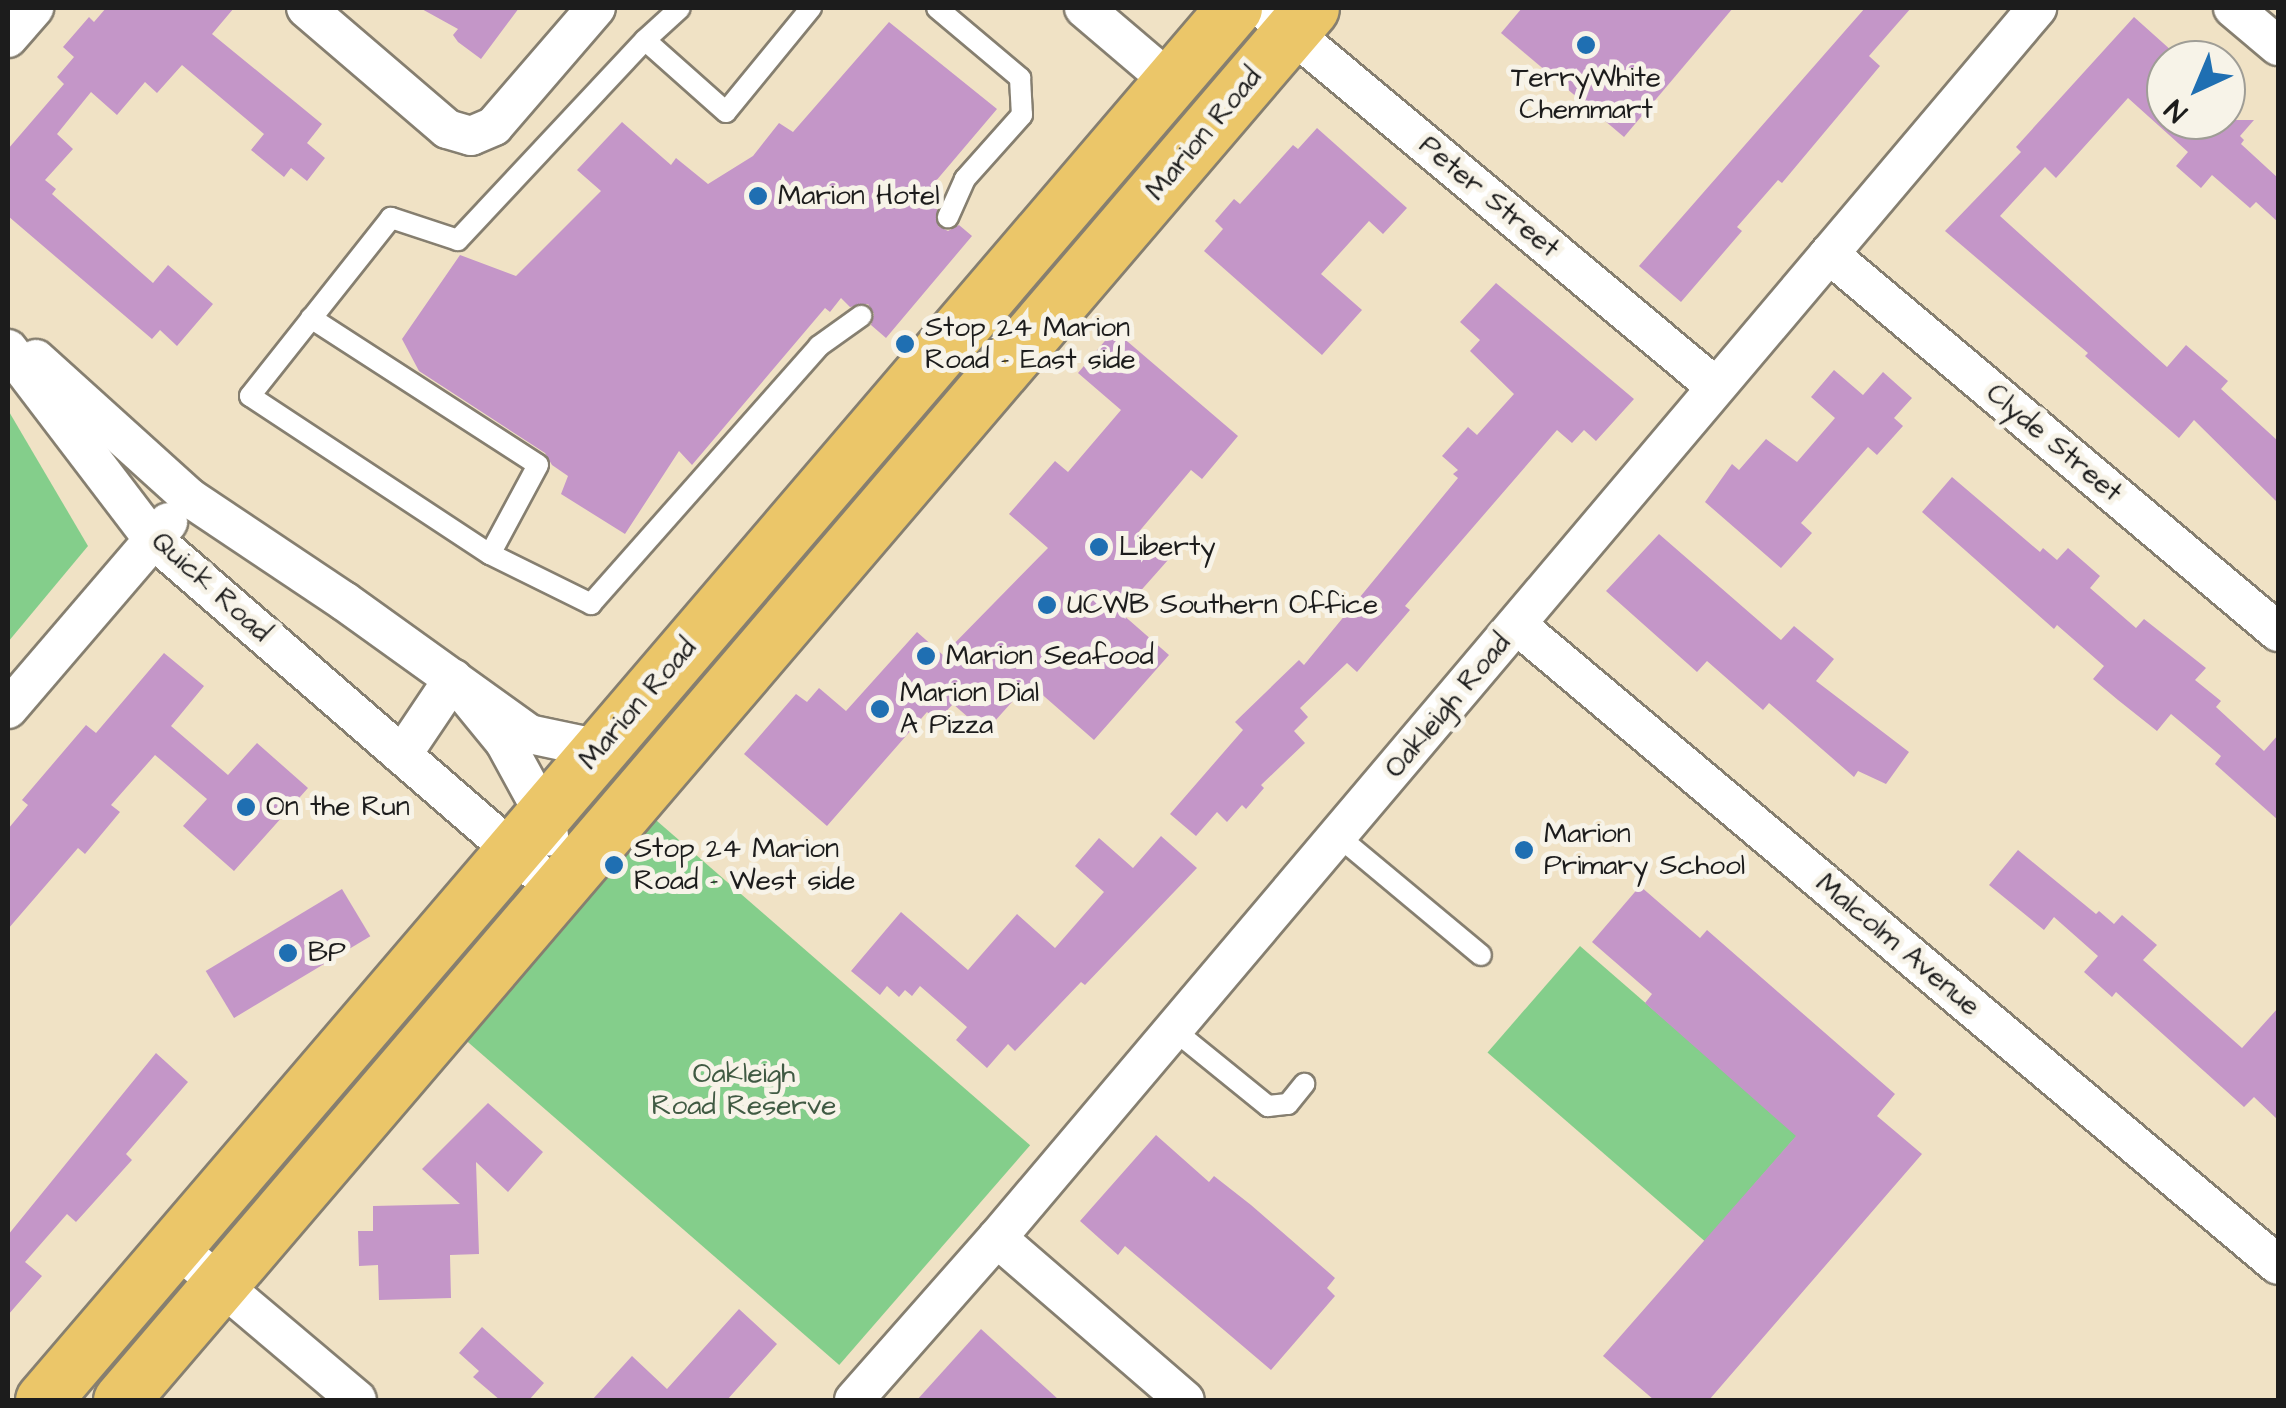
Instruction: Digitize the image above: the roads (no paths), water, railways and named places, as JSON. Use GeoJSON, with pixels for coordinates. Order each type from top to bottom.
{"type":"FeatureCollection","features":[{"type":"Feature","properties":{"kind":"main road","name":"Marion Road"},"geometry":{"type":"LineString","coordinates":[[42,1400],[1234,8]]}},
{"type":"Feature","properties":{"kind":"main road","name":"Marion Road"},"geometry":{"type":"LineString","coordinates":[[121,1400],[559,892],[1288,16]]}},
{"type":"Feature","properties":{"kind":"street"},"geometry":{"type":"LineString","coordinates":[[8,38],[34,8]]}},
{"type":"Feature","properties":{"kind":"street"},"geometry":{"type":"LineString","coordinates":[[306,8],[446,129],[471,136],[494,126],[596,8]]}},
{"type":"Feature","properties":{"kind":"street"},"geometry":{"type":"LineString","coordinates":[[1084,8],[1171,82]]}},
{"type":"Feature","properties":{"kind":"street","name":"Oakleigh Road"},"geometry":{"type":"LineString","coordinates":[[854,1400],[1174,1030],[2037,8]]}},
{"type":"Feature","properties":{"kind":"street"},"geometry":{"type":"LineString","coordinates":[[2233,8],[2278,46]]}},
{"type":"Feature","properties":{"kind":"street","name":"Peter Street"},"geometry":{"type":"LineString","coordinates":[[1288,16],[1716,387]]}},
{"type":"Feature","properties":{"kind":"street","name":"Clyde Street"},"geometry":{"type":"LineString","coordinates":[[1829,254],[2278,632]]}},
{"type":"Feature","properties":{"kind":"street","name":"Quick Road"},"geometry":{"type":"LineString","coordinates":[[8,334],[190,498],[529,734],[600,748]]}},
{"type":"Feature","properties":{"kind":"street","name":"Quick Road"},"geometry":{"type":"LineString","coordinates":[[8,349],[152,538],[402,754],[528,834],[559,892]]}},
{"type":"Feature","properties":{"kind":"street"},"geometry":{"type":"LineString","coordinates":[[8,709],[190,498]]}},
{"type":"Feature","properties":{"kind":"street","name":"Malcolm Avenue"},"geometry":{"type":"LineString","coordinates":[[1517,625],[2278,1265]]}},
{"type":"Feature","properties":{"kind":"street"},"geometry":{"type":"LineString","coordinates":[[402,754],[452,679]]}},
{"type":"Feature","properties":{"kind":"street","name":"Quick Road"},"geometry":{"type":"LineString","coordinates":[[452,679],[504,741],[528,834],[559,892]]}},
{"type":"Feature","properties":{"kind":"street"},"geometry":{"type":"LineString","coordinates":[[997,1238],[1186,1400]]}},
{"type":"Feature","properties":{"kind":"street"},"geometry":{"type":"LineString","coordinates":[[175,1246],[356,1400]]}},
{"type":"Feature","properties":{"kind":"lane"},"geometry":{"type":"LineString","coordinates":[[680,8],[645,40],[458,240],[391,218],[250,396],[490,554],[591,604],[819,346],[861,316]]}},
{"type":"Feature","properties":{"kind":"lane"},"geometry":{"type":"LineString","coordinates":[[645,40],[726,112],[811,8]]}},
{"type":"Feature","properties":{"kind":"lane"},"geometry":{"type":"LineString","coordinates":[[937,8],[1020,78],[1022,115],[965,179],[948,217]]}},
{"type":"Feature","properties":{"kind":"lane"},"geometry":{"type":"LineString","coordinates":[[311,318],[538,465],[490,554]]}},
{"type":"Feature","properties":{"kind":"lane"},"geometry":{"type":"LineString","coordinates":[[1338,836],[1481,956]]}},
{"type":"Feature","properties":{"kind":"lane"},"geometry":{"type":"LineString","coordinates":[[1174,1030],[1268,1106],[1288,1104],[1304,1084]]}},
{"type":"Feature","properties":{"kind":"place","name":"TerryWhite Chemmart"},"geometry":{"type":"Point","coordinates":[1586,45]}},
{"type":"Feature","properties":{"kind":"place","name":"Marion Hotel"},"geometry":{"type":"Point","coordinates":[758,196]}},
{"type":"Feature","properties":{"kind":"place","name":"Stop 24 Marion Road - East side"},"geometry":{"type":"Point","coordinates":[905,344]}},
{"type":"Feature","properties":{"kind":"place","name":"Liberty"},"geometry":{"type":"Point","coordinates":[1099,547]}},
{"type":"Feature","properties":{"kind":"place","name":"UCWB Southern Office"},"geometry":{"type":"Point","coordinates":[1047,605]}},
{"type":"Feature","properties":{"kind":"place","name":"Marion Seafood"},"geometry":{"type":"Point","coordinates":[926,656]}},
{"type":"Feature","properties":{"kind":"place","name":"Marion Dial A Pizza"},"geometry":{"type":"Point","coordinates":[880,709]}},
{"type":"Feature","properties":{"kind":"place","name":"On the Run"},"geometry":{"type":"Point","coordinates":[246,807]}},
{"type":"Feature","properties":{"kind":"place","name":"Marion Primary School"},"geometry":{"type":"Point","coordinates":[1524,850]}},
{"type":"Feature","properties":{"kind":"place","name":"Stop 24 Marion Road - West side"},"geometry":{"type":"Point","coordinates":[614,865]}},
{"type":"Feature","properties":{"kind":"place","name":"BP"},"geometry":{"type":"Point","coordinates":[288,953]}},
{"type":"Feature","properties":{"kind":"park label","name":"Oakleigh Road Reserve"},"geometry":{"type":"Point","coordinates":[744,1090]}}]}
